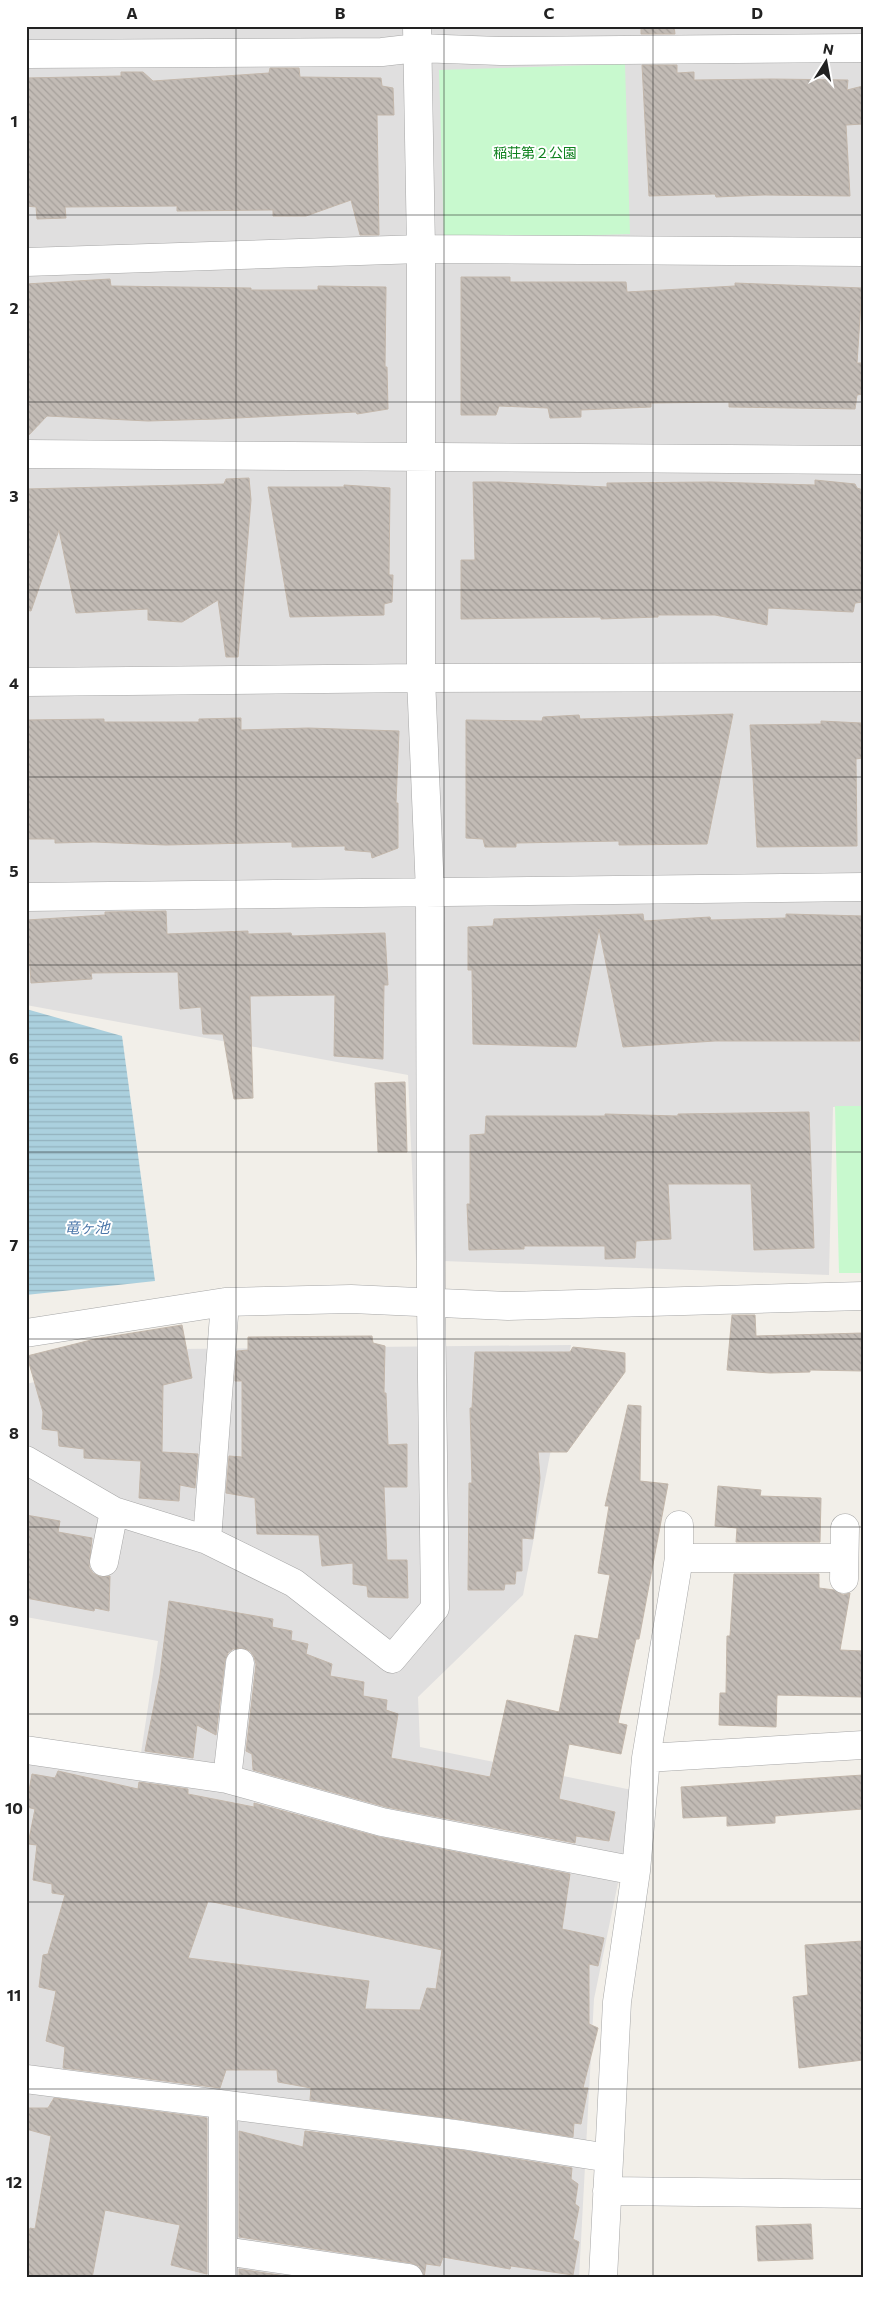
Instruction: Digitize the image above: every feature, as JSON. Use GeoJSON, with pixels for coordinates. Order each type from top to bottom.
{"type":"FeatureCollection","features":[{"type":"Feature","properties":{"kind":"street"},"geometry":{"type":"LineString","coordinates":[[26,1460],[114,1511],[207,1540],[294,1583],[392,1659],[435,1608],[431,1302],[430,892],[420,678],[419,456],[421,249],[417,37]]}},
{"type":"Feature","properties":{"kind":"street"},"geometry":{"type":"LineString","coordinates":[[26,54],[382,52],[417,37],[500,51],[863,48]]}},
{"type":"Feature","properties":{"kind":"street"},"geometry":{"type":"LineString","coordinates":[[26,262],[421,249],[863,252]]}},
{"type":"Feature","properties":{"kind":"street"},"geometry":{"type":"LineString","coordinates":[[26,454],[863,460]]}},
{"type":"Feature","properties":{"kind":"street"},"geometry":{"type":"LineString","coordinates":[[26,682],[420,678],[863,677]]}},
{"type":"Feature","properties":{"kind":"street"},"geometry":{"type":"LineString","coordinates":[[26,897],[863,886]]}},
{"type":"Feature","properties":{"kind":"street"},"geometry":{"type":"LineString","coordinates":[[26,1333],[225,1302],[351,1299],[508,1306],[863,1296]]}},
{"type":"Feature","properties":{"kind":"street"},"geometry":{"type":"LineString","coordinates":[[207,1540],[225,1302]]}},
{"type":"Feature","properties":{"kind":"street"},"geometry":{"type":"LineString","coordinates":[[104,1562],[114,1511]]}},
{"type":"Feature","properties":{"kind":"street"},"geometry":{"type":"LineString","coordinates":[[603,2278],[617,2002],[636,1870],[646,1758],[679,1558],[679,1525]]}},
{"type":"Feature","properties":{"kind":"street"},"geometry":{"type":"LineString","coordinates":[[679,1558],[844,1568],[845,1528]]}},
{"type":"Feature","properties":{"kind":"street"},"geometry":{"type":"LineString","coordinates":[[227,1779],[240,1663]]}},
{"type":"Feature","properties":{"kind":"street"},"geometry":{"type":"LineString","coordinates":[[646,1758],[863,1745]]}},
{"type":"Feature","properties":{"kind":"street"},"geometry":{"type":"LineString","coordinates":[[26,1750],[227,1779],[382,1822],[636,1870]]}},
{"type":"Feature","properties":{"kind":"street"},"geometry":{"type":"LineString","coordinates":[[26,2079],[462,2135],[609,2158]]}},
{"type":"Feature","properties":{"kind":"street"},"geometry":{"type":"LineString","coordinates":[[223,2105],[223,2278]]}},
{"type":"Feature","properties":{"kind":"street"},"geometry":{"type":"LineString","coordinates":[[607,2191],[863,2194]]}},
{"type":"Feature","properties":{"kind":"street"},"geometry":{"type":"LineString","coordinates":[[224,2251],[409,2278]]}},
{"type":"Feature","properties":{"kind":"shaded area"},"geometry":{"type":"Polygon","coordinates":[[[26,26],[863,26],[863,1106],[833,1107],[829,1275],[416,1260],[408,1075],[26,1005],[26,26]]]}},
{"type":"Feature","properties":{"kind":"shaded area"},"geometry":{"type":"Polygon","coordinates":[[[571,1345],[523,1595],[418,1697],[420,1747],[637,1791],[594,1999],[579,2278],[65,2278],[26,2270],[26,1736],[141,1753],[158,1641],[26,1617],[26,1384],[175,1349],[571,1345]]]}},
{"type":"Feature","properties":{"kind":"green space","name":"稲荘第２公園"},"geometry":{"type":"Polygon","coordinates":[[[625,64],[630,234],[444,240],[439,70],[625,64]]]}},
{"type":"Feature","properties":{"kind":"green space"},"geometry":{"type":"Polygon","coordinates":[[[835,1106],[863,1106],[863,1273],[839,1273],[835,1106]]]}},
{"type":"Feature","properties":{"kind":"water","name":"竜ヶ池"},"geometry":{"type":"Polygon","coordinates":[[[26,1009],[122,1036],[155,1281],[26,1295],[26,1009]]]}},
{"type":"Feature","properties":{"kind":"building"},"geometry":{"type":"Polygon","coordinates":[[[641,26],[674,26],[675,34],[641,34],[641,26]]]}},
{"type":"Feature","properties":{"kind":"building"},"geometry":{"type":"Polygon","coordinates":[[[642,65],[677,65],[677,73],[694,72],[694,80],[848,80],[847,90],[863,86],[863,124],[846,125],[850,196],[764,195],[716,197],[715,194],[649,196],[642,65]]]}},
{"type":"Feature","properties":{"kind":"building"},"geometry":{"type":"Polygon","coordinates":[[[270,68],[299,68],[300,77],[381,78],[382,86],[393,88],[394,115],[377,115],[379,235],[360,235],[351,200],[306,216],[273,216],[273,210],[177,211],[177,206],[65,207],[66,218],[37,219],[36,207],[26,206],[26,78],[121,76],[121,72],[143,72],[153,81],[269,73],[270,68]]]}},
{"type":"Feature","properties":{"kind":"building"},"geometry":{"type":"Polygon","coordinates":[[[461,277],[510,277],[510,282],[626,282],[627,292],[735,286],[735,283],[862,288],[857,363],[863,363],[863,394],[857,395],[855,409],[729,407],[729,402],[651,403],[651,407],[581,410],[581,417],[550,418],[548,408],[499,406],[496,415],[461,415],[461,277]]]}},
{"type":"Feature","properties":{"kind":"building"},"geometry":{"type":"Polygon","coordinates":[[[110,279],[111,286],[251,288],[251,290],[318,290],[318,286],[386,287],[385,367],[387,367],[388,409],[357,414],[356,412],[148,421],[47,416],[26,438],[26,284],[110,279]]]}},
{"type":"Feature","properties":{"kind":"building"},"geometry":{"type":"Polygon","coordinates":[[[249,478],[251,500],[238,657],[226,657],[218,600],[182,622],[148,620],[148,609],[76,613],[59,530],[31,611],[26,610],[26,489],[224,484],[226,479],[249,478]]]}},
{"type":"Feature","properties":{"kind":"building"},"geometry":{"type":"Polygon","coordinates":[[[815,480],[855,484],[857,488],[863,490],[863,602],[855,603],[853,612],[768,608],[767,625],[715,615],[658,615],[658,617],[601,619],[601,617],[461,619],[461,560],[475,560],[473,482],[607,487],[607,483],[711,482],[815,485],[815,480]]]}},
{"type":"Feature","properties":{"kind":"building"},"geometry":{"type":"Polygon","coordinates":[[[344,485],[390,488],[389,575],[393,575],[392,602],[384,604],[384,615],[290,617],[268,487],[344,487],[344,485]]]}},
{"type":"Feature","properties":{"kind":"building"},"geometry":{"type":"Polygon","coordinates":[[[733,714],[707,844],[619,845],[619,841],[516,843],[516,847],[485,847],[483,839],[466,838],[466,720],[542,721],[543,717],[579,715],[580,719],[733,714]]]}},
{"type":"Feature","properties":{"kind":"building"},"geometry":{"type":"Polygon","coordinates":[[[241,718],[241,730],[308,728],[399,731],[396,803],[398,803],[398,848],[372,858],[371,852],[345,850],[345,846],[292,847],[292,842],[166,845],[94,842],[55,843],[55,839],[26,839],[26,720],[104,719],[104,722],[199,722],[199,719],[241,718]]]}},
{"type":"Feature","properties":{"kind":"building"},"geometry":{"type":"Polygon","coordinates":[[[821,721],[861,723],[862,758],[856,759],[857,846],[757,847],[750,725],[821,724],[821,721]]]}},
{"type":"Feature","properties":{"kind":"building"},"geometry":{"type":"Polygon","coordinates":[[[166,911],[167,934],[248,931],[248,934],[291,933],[292,936],[385,933],[388,985],[384,985],[383,1059],[334,1056],[335,995],[250,996],[253,1098],[234,1099],[223,1034],[203,1034],[201,1007],[180,1009],[178,972],[91,973],[92,979],[31,983],[27,920],[105,915],[105,912],[166,911]]]}},
{"type":"Feature","properties":{"kind":"building"},"geometry":{"type":"Polygon","coordinates":[[[643,914],[644,921],[710,917],[711,920],[786,918],[786,914],[863,916],[860,1041],[715,1041],[623,1047],[599,929],[576,1047],[473,1044],[472,970],[468,970],[468,927],[493,926],[494,919],[643,914]]]}},
{"type":"Feature","properties":{"kind":"building"},"geometry":{"type":"Polygon","coordinates":[[[405,1082],[407,1152],[378,1152],[375,1083],[405,1082]]]}},
{"type":"Feature","properties":{"kind":"building"},"geometry":{"type":"Polygon","coordinates":[[[809,1112],[814,1248],[754,1250],[751,1184],[668,1184],[671,1239],[636,1241],[635,1258],[605,1259],[605,1246],[524,1246],[524,1249],[469,1250],[467,1204],[470,1204],[470,1135],[485,1134],[486,1116],[605,1116],[605,1114],[678,1116],[678,1114],[809,1112]]]}},
{"type":"Feature","properties":{"kind":"building"},"geometry":{"type":"Polygon","coordinates":[[[732,1315],[755,1315],[756,1336],[863,1333],[863,1371],[810,1370],[810,1372],[770,1373],[727,1370],[732,1315]]]}},
{"type":"Feature","properties":{"kind":"building"},"geometry":{"type":"Polygon","coordinates":[[[182,1325],[192,1378],[163,1385],[162,1452],[198,1454],[195,1488],[180,1485],[179,1501],[139,1498],[141,1461],[84,1458],[84,1449],[59,1446],[58,1431],[42,1429],[43,1412],[27,1356],[95,1339],[182,1325]]]}},
{"type":"Feature","properties":{"kind":"building"},"geometry":{"type":"Polygon","coordinates":[[[372,1336],[373,1343],[385,1346],[384,1393],[386,1393],[388,1445],[407,1444],[407,1487],[384,1487],[387,1560],[407,1560],[408,1598],[368,1597],[367,1586],[353,1584],[353,1563],[322,1566],[319,1535],[257,1534],[255,1498],[226,1493],[229,1456],[242,1457],[242,1381],[235,1381],[235,1377],[237,1351],[248,1350],[248,1337],[372,1336]]]}},
{"type":"Feature","properties":{"kind":"building"},"geometry":{"type":"Polygon","coordinates":[[[573,1347],[625,1353],[625,1372],[567,1452],[538,1452],[540,1478],[533,1539],[522,1538],[522,1571],[516,1571],[515,1584],[505,1584],[504,1590],[468,1590],[469,1483],[472,1483],[470,1408],[472,1408],[475,1352],[570,1352],[573,1347]]]}},
{"type":"Feature","properties":{"kind":"building"},"geometry":{"type":"Polygon","coordinates":[[[628,1405],[641,1406],[640,1481],[668,1484],[639,1639],[636,1639],[618,1723],[627,1725],[621,1754],[569,1744],[559,1799],[615,1812],[609,1841],[576,1836],[575,1843],[386,1807],[253,1770],[252,1754],[246,1751],[256,1664],[250,1651],[242,1648],[233,1649],[228,1653],[225,1661],[216,1735],[197,1725],[193,1758],[145,1751],[160,1675],[169,1601],[273,1619],[272,1627],[292,1631],[291,1640],[308,1644],[306,1654],[332,1664],[330,1676],[364,1682],[363,1696],[387,1700],[386,1710],[398,1714],[391,1758],[490,1777],[507,1700],[559,1712],[575,1635],[598,1639],[610,1575],[598,1573],[609,1506],[605,1506],[628,1405]]]}},
{"type":"Feature","properties":{"kind":"building"},"geometry":{"type":"Polygon","coordinates":[[[718,1486],[761,1490],[760,1496],[821,1498],[820,1542],[736,1542],[737,1528],[715,1526],[718,1486]]]}},
{"type":"Feature","properties":{"kind":"building"},"geometry":{"type":"Polygon","coordinates":[[[26,1515],[60,1521],[58,1532],[92,1538],[89,1567],[93,1573],[101,1577],[110,1576],[109,1611],[95,1608],[94,1611],[26,1598],[26,1515]]]}},
{"type":"Feature","properties":{"kind":"building"},"geometry":{"type":"Polygon","coordinates":[[[734,1574],[819,1574],[819,1588],[834,1590],[843,1595],[850,1593],[840,1650],[863,1651],[863,1697],[777,1695],[776,1727],[719,1725],[720,1693],[726,1693],[727,1636],[730,1636],[734,1574]]]}},
{"type":"Feature","properties":{"kind":"building"},"geometry":{"type":"Polygon","coordinates":[[[58,1771],[138,1789],[139,1782],[188,1789],[188,1794],[254,1807],[254,1803],[379,1837],[570,1874],[562,1929],[604,1938],[598,1966],[589,1964],[589,2024],[598,2028],[583,2088],[588,2088],[581,2124],[574,2123],[573,2137],[464,2120],[310,2100],[311,2088],[278,2082],[277,2070],[226,2070],[220,2088],[63,2068],[65,2047],[46,2041],[56,1991],[39,1987],[43,1955],[48,1954],[65,1895],[52,1893],[52,1884],[33,1880],[37,1845],[28,1844],[35,1809],[26,1807],[32,1774],[55,1778],[58,1771]],[[208,1901],[188,1958],[369,1981],[365,2009],[420,2010],[427,1988],[436,1989],[442,1950],[208,1901]]]}},
{"type":"Feature","properties":{"kind":"building"},"geometry":{"type":"Polygon","coordinates":[[[863,1775],[863,1809],[775,1816],[775,1823],[727,1826],[727,1816],[683,1818],[681,1787],[863,1775]]]}},
{"type":"Feature","properties":{"kind":"building"},"geometry":{"type":"Polygon","coordinates":[[[863,1941],[863,2060],[799,2068],[793,1997],[808,1995],[805,1945],[863,1941]]]}},
{"type":"Feature","properties":{"kind":"building"},"geometry":{"type":"Polygon","coordinates":[[[54,2098],[207,2118],[207,2274],[171,2265],[180,2225],[105,2210],[92,2278],[26,2278],[26,2247],[30,2228],[35,2229],[51,2136],[26,2129],[26,2108],[48,2108],[54,2098]]]}},
{"type":"Feature","properties":{"kind":"building"},"geometry":{"type":"Polygon","coordinates":[[[239,2131],[303,2147],[305,2131],[460,2150],[572,2168],[571,2179],[578,2184],[575,2204],[579,2207],[573,2239],[579,2242],[573,2275],[511,2266],[510,2269],[443,2257],[440,2266],[426,2264],[424,2278],[419,2266],[411,2263],[239,2237],[239,2131]]]}},
{"type":"Feature","properties":{"kind":"building"},"geometry":{"type":"Polygon","coordinates":[[[811,2224],[813,2259],[758,2261],[756,2226],[811,2224]]]}},
{"type":"Feature","properties":{"kind":"building"},"geometry":{"type":"Polygon","coordinates":[[[239,2269],[299,2278],[239,2278],[239,2269]]]}}]}
